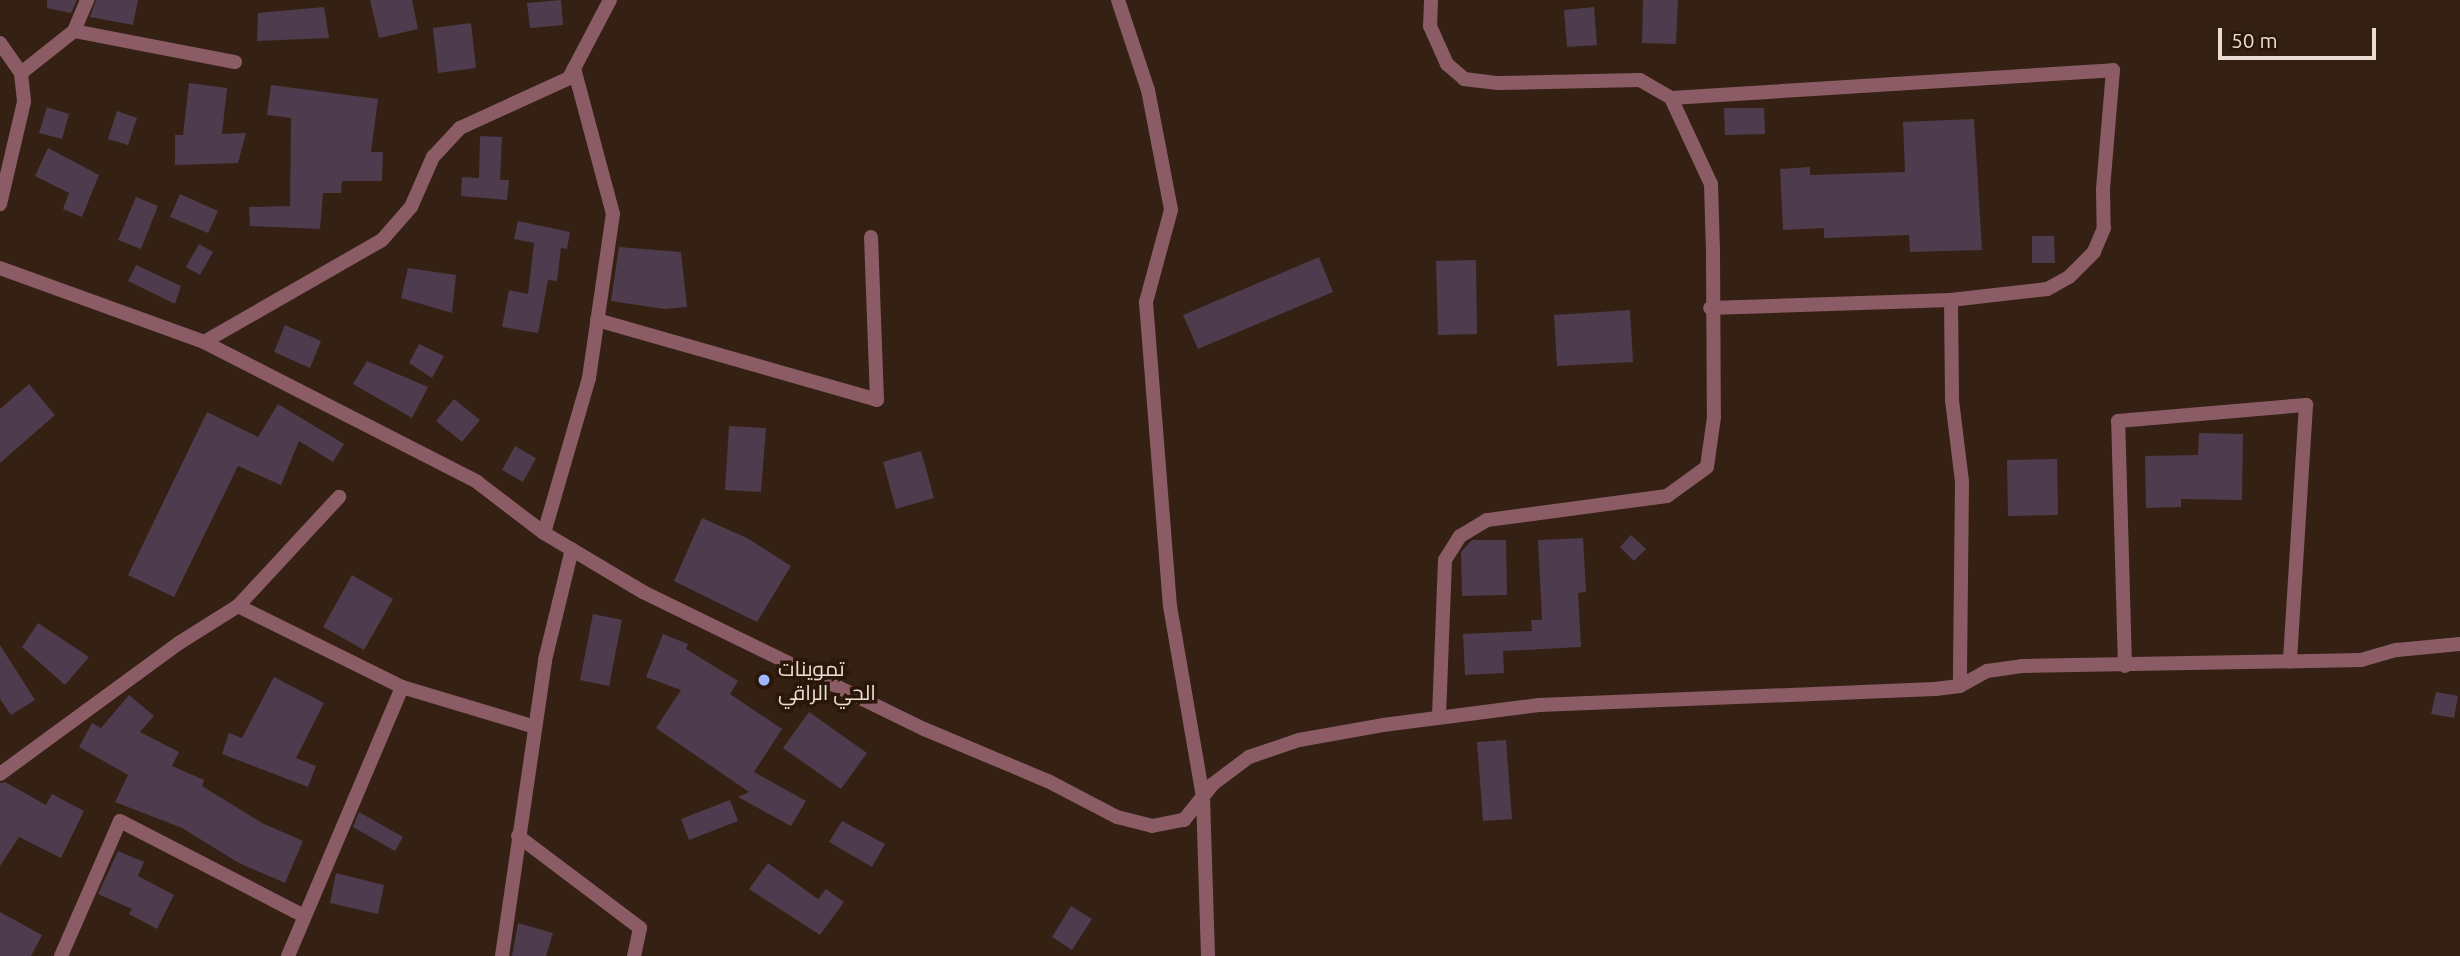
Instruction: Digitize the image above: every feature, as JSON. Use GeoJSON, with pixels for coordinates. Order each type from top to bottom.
{"type":"FeatureCollection","features":[{"type":"Feature","properties":{"kind":"street"},"geometry":{"type":"LineString","coordinates":[[21,73],[74,31],[88,0]]}},
{"type":"Feature","properties":{"kind":"street"},"geometry":{"type":"LineString","coordinates":[[204,342],[382,240],[411,207],[433,157],[460,128],[569,78],[610,0]]}},
{"type":"Feature","properties":{"kind":"street"},"geometry":{"type":"LineString","coordinates":[[1118,0],[1148,90],[1171,210],[1146,302],[1170,606],[1203,797],[1208,956]]}},
{"type":"Feature","properties":{"kind":"street"},"geometry":{"type":"LineString","coordinates":[[1431,0],[1430,26],[1447,64],[1464,79],[1498,83],[1640,79],[1671,98],[1711,184],[1710,308],[1714,417],[1707,467],[1667,496],[1487,520],[1460,536],[1445,560],[1439,717]]}},
{"type":"Feature","properties":{"kind":"street"},"geometry":{"type":"LineString","coordinates":[[74,31],[235,62]]}},
{"type":"Feature","properties":{"kind":"street"},"geometry":{"type":"LineString","coordinates":[[0,43],[21,73],[24,102],[0,204]]}},
{"type":"Feature","properties":{"kind":"street"},"geometry":{"type":"LineString","coordinates":[[544,533],[589,378],[613,214],[574,68]]}},
{"type":"Feature","properties":{"kind":"street"},"geometry":{"type":"LineString","coordinates":[[1671,98],[2113,70],[2103,189],[2104,228],[2094,252],[2069,277],[2047,289],[1951,300],[1710,308]]}},
{"type":"Feature","properties":{"kind":"street"},"geometry":{"type":"LineString","coordinates":[[597,320],[877,400],[872,237]]}},
{"type":"Feature","properties":{"kind":"street"},"geometry":{"type":"LineString","coordinates":[[0,268],[204,342],[477,482],[544,533],[643,592],[1117,817],[1152,826],[1184,820],[1203,797],[1249,757],[1299,740],[1439,717],[1538,705],[1960,686],[1987,671],[2022,666],[2361,660],[2398,650],[2460,644]]}},
{"type":"Feature","properties":{"kind":"street"},"geometry":{"type":"LineString","coordinates":[[1951,300],[1952,400],[1962,482],[1960,686]]}},
{"type":"Feature","properties":{"kind":"street"},"geometry":{"type":"LineString","coordinates":[[2125,666],[2118,421],[2306,405],[2290,662]]}},
{"type":"Feature","properties":{"kind":"street"},"geometry":{"type":"LineString","coordinates":[[0,774],[179,643],[238,606],[338,497]]}},
{"type":"Feature","properties":{"kind":"street"},"geometry":{"type":"LineString","coordinates":[[502,956],[535,727],[572,549]]}},
{"type":"Feature","properties":{"kind":"street"},"geometry":{"type":"LineString","coordinates":[[238,606],[402,687],[535,727]]}},
{"type":"Feature","properties":{"kind":"street"},"geometry":{"type":"LineString","coordinates":[[288,956],[402,687]]}},
{"type":"Feature","properties":{"kind":"street"},"geometry":{"type":"LineString","coordinates":[[61,956],[120,821],[304,916]]}},
{"type":"Feature","properties":{"kind":"street"},"geometry":{"type":"LineString","coordinates":[[518,836],[640,928],[634,956]]}},
{"type":"Feature","properties":{"kind":"building"},"geometry":{"type":"Polygon","coordinates":[[[47,0],[77,0],[71,13],[47,8],[47,0]]]}},
{"type":"Feature","properties":{"kind":"building"},"geometry":{"type":"Polygon","coordinates":[[[96,0],[138,0],[133,25],[90,17],[96,0]]]}},
{"type":"Feature","properties":{"kind":"building"},"geometry":{"type":"Polygon","coordinates":[[[370,0],[412,0],[418,29],[379,38],[370,0]]]}},
{"type":"Feature","properties":{"kind":"building"},"geometry":{"type":"Polygon","coordinates":[[[561,0],[563,25],[530,28],[527,3],[561,0]]]}},
{"type":"Feature","properties":{"kind":"building"},"geometry":{"type":"Polygon","coordinates":[[[1643,0],[1678,0],[1676,44],[1642,43],[1643,0]]]}},
{"type":"Feature","properties":{"kind":"building"},"geometry":{"type":"Polygon","coordinates":[[[324,7],[329,38],[257,41],[258,13],[324,7]]]}},
{"type":"Feature","properties":{"kind":"building"},"geometry":{"type":"Polygon","coordinates":[[[1594,7],[1597,45],[1567,47],[1564,10],[1594,7]]]}},
{"type":"Feature","properties":{"kind":"building"},"geometry":{"type":"Polygon","coordinates":[[[471,23],[476,68],[438,73],[433,28],[471,23]]]}},
{"type":"Feature","properties":{"kind":"building"},"geometry":{"type":"Polygon","coordinates":[[[189,83],[227,88],[222,134],[246,133],[238,163],[175,165],[175,135],[183,135],[189,83]]]}},
{"type":"Feature","properties":{"kind":"building"},"geometry":{"type":"Polygon","coordinates":[[[271,85],[378,99],[371,152],[383,152],[382,181],[342,181],[341,193],[323,193],[320,229],[250,226],[249,207],[290,206],[291,118],[267,115],[271,85]]]}},
{"type":"Feature","properties":{"kind":"building"},"geometry":{"type":"Polygon","coordinates":[[[47,107],[69,114],[62,139],[39,133],[47,107]]]}},
{"type":"Feature","properties":{"kind":"building"},"geometry":{"type":"Polygon","coordinates":[[[1724,108],[1764,108],[1765,134],[1725,135],[1724,108]]]}},
{"type":"Feature","properties":{"kind":"building"},"geometry":{"type":"Polygon","coordinates":[[[117,111],[137,118],[128,145],[108,139],[117,111]]]}},
{"type":"Feature","properties":{"kind":"building"},"geometry":{"type":"Polygon","coordinates":[[[1974,119],[1982,250],[1910,252],[1909,235],[1824,238],[1824,228],[1783,230],[1780,169],[1810,167],[1810,175],[1905,172],[1903,122],[1974,119]]]}},
{"type":"Feature","properties":{"kind":"building"},"geometry":{"type":"Polygon","coordinates":[[[480,136],[502,137],[500,180],[509,180],[507,200],[461,196],[462,177],[479,178],[480,136]]]}},
{"type":"Feature","properties":{"kind":"building"},"geometry":{"type":"Polygon","coordinates":[[[48,148],[99,175],[82,217],[63,209],[69,193],[35,176],[48,148]]]}},
{"type":"Feature","properties":{"kind":"building"},"geometry":{"type":"Polygon","coordinates":[[[180,194],[218,211],[208,233],[170,217],[180,194]]]}},
{"type":"Feature","properties":{"kind":"building"},"geometry":{"type":"Polygon","coordinates":[[[136,197],[158,206],[141,249],[118,240],[136,197]]]}},
{"type":"Feature","properties":{"kind":"building"},"geometry":{"type":"Polygon","coordinates":[[[518,221],[570,232],[567,249],[561,248],[557,281],[548,280],[538,333],[502,327],[509,290],[528,294],[534,243],[514,239],[518,221]]]}},
{"type":"Feature","properties":{"kind":"building"},"geometry":{"type":"Polygon","coordinates":[[[2032,236],[2054,236],[2055,263],[2032,263],[2032,236]]]}},
{"type":"Feature","properties":{"kind":"building"},"geometry":{"type":"Polygon","coordinates":[[[199,244],[213,252],[200,275],[186,267],[199,244]]]}},
{"type":"Feature","properties":{"kind":"building"},"geometry":{"type":"Polygon","coordinates":[[[619,247],[681,252],[687,307],[664,309],[611,301],[619,247]]]}},
{"type":"Feature","properties":{"kind":"building"},"geometry":{"type":"Polygon","coordinates":[[[1319,257],[1333,292],[1198,349],[1183,315],[1319,257]]]}},
{"type":"Feature","properties":{"kind":"building"},"geometry":{"type":"Polygon","coordinates":[[[1476,260],[1477,334],[1438,335],[1436,261],[1476,260]]]}},
{"type":"Feature","properties":{"kind":"building"},"geometry":{"type":"Polygon","coordinates":[[[136,265],[181,286],[175,304],[128,281],[136,265]]]}},
{"type":"Feature","properties":{"kind":"building"},"geometry":{"type":"Polygon","coordinates":[[[408,268],[456,275],[452,313],[401,298],[408,268]]]}},
{"type":"Feature","properties":{"kind":"building"},"geometry":{"type":"Polygon","coordinates":[[[1630,310],[1633,362],[1557,366],[1554,315],[1630,310]]]}},
{"type":"Feature","properties":{"kind":"building"},"geometry":{"type":"Polygon","coordinates":[[[285,325],[321,341],[310,368],[274,352],[285,325]]]}},
{"type":"Feature","properties":{"kind":"building"},"geometry":{"type":"Polygon","coordinates":[[[419,344],[444,356],[432,378],[409,363],[419,344]]]}},
{"type":"Feature","properties":{"kind":"building"},"geometry":{"type":"Polygon","coordinates":[[[367,361],[428,387],[412,418],[353,384],[367,361]]]}},
{"type":"Feature","properties":{"kind":"building"},"geometry":{"type":"Polygon","coordinates":[[[29,384],[55,415],[0,463],[0,409],[29,384]]]}},
{"type":"Feature","properties":{"kind":"building"},"geometry":{"type":"Polygon","coordinates":[[[454,399],[480,420],[462,442],[436,421],[454,399]]]}},
{"type":"Feature","properties":{"kind":"building"},"geometry":{"type":"Polygon","coordinates":[[[278,404],[344,444],[333,462],[299,441],[281,485],[238,466],[174,597],[128,575],[207,412],[258,437],[278,404]]]}},
{"type":"Feature","properties":{"kind":"building"},"geometry":{"type":"Polygon","coordinates":[[[729,426],[766,428],[761,492],[725,490],[729,426]]]}},
{"type":"Feature","properties":{"kind":"building"},"geometry":{"type":"Polygon","coordinates":[[[2199,433],[2243,434],[2242,500],[2181,499],[2181,507],[2146,508],[2145,456],[2198,455],[2199,433]]]}},
{"type":"Feature","properties":{"kind":"building"},"geometry":{"type":"Polygon","coordinates":[[[515,446],[536,458],[523,482],[502,470],[515,446]]]}},
{"type":"Feature","properties":{"kind":"building"},"geometry":{"type":"Polygon","coordinates":[[[921,451],[934,498],[896,509],[883,462],[921,451]]]}},
{"type":"Feature","properties":{"kind":"building"},"geometry":{"type":"Polygon","coordinates":[[[2057,459],[2058,515],[2008,516],[2007,460],[2057,459]]]}},
{"type":"Feature","properties":{"kind":"building"},"geometry":{"type":"Polygon","coordinates":[[[702,518],[747,538],[791,566],[757,622],[674,581],[702,518]]]}},
{"type":"Feature","properties":{"kind":"building"},"geometry":{"type":"Polygon","coordinates":[[[1631,535],[1646,549],[1634,561],[1620,547],[1631,535]]]}},
{"type":"Feature","properties":{"kind":"building"},"geometry":{"type":"Polygon","coordinates":[[[1583,538],[1586,592],[1578,593],[1581,647],[1503,651],[1504,673],[1465,675],[1463,634],[1532,631],[1531,620],[1542,620],[1538,540],[1583,538]]]}},
{"type":"Feature","properties":{"kind":"building"},"geometry":{"type":"Polygon","coordinates":[[[1472,540],[1506,540],[1507,595],[1462,596],[1461,552],[1472,540]]]}},
{"type":"Feature","properties":{"kind":"building"},"geometry":{"type":"Polygon","coordinates":[[[352,575],[393,599],[364,650],[323,627],[352,575]]]}},
{"type":"Feature","properties":{"kind":"building"},"geometry":{"type":"Polygon","coordinates":[[[593,614],[622,620],[609,686],[580,680],[593,614]]]}},
{"type":"Feature","properties":{"kind":"building"},"geometry":{"type":"Polygon","coordinates":[[[38,623],[89,657],[65,685],[22,647],[38,623]]]}},
{"type":"Feature","properties":{"kind":"building"},"geometry":{"type":"Polygon","coordinates":[[[663,634],[688,644],[686,649],[738,681],[730,694],[782,729],[754,772],[806,801],[791,826],[738,797],[749,792],[656,728],[681,690],[646,677],[663,634]]]}},
{"type":"Feature","properties":{"kind":"building"},"geometry":{"type":"Polygon","coordinates":[[[0,645],[35,700],[11,715],[0,699],[0,645]]]}},
{"type":"Feature","properties":{"kind":"building"},"geometry":{"type":"Polygon","coordinates":[[[274,677],[324,703],[296,758],[316,766],[308,787],[222,754],[229,733],[242,738],[274,677]]]}},
{"type":"Feature","properties":{"kind":"building"},"geometry":{"type":"Polygon","coordinates":[[[2436,692],[2458,696],[2454,718],[2431,714],[2436,692]]]}},
{"type":"Feature","properties":{"kind":"building"},"geometry":{"type":"Polygon","coordinates":[[[129,695],[154,716],[140,732],[179,752],[172,766],[204,780],[202,786],[262,823],[303,841],[285,883],[239,863],[182,828],[115,802],[128,775],[79,747],[92,723],[101,728],[129,695]]]}},
{"type":"Feature","properties":{"kind":"building"},"geometry":{"type":"Polygon","coordinates":[[[809,712],[867,753],[841,789],[783,748],[809,712]]]}},
{"type":"Feature","properties":{"kind":"building"},"geometry":{"type":"Polygon","coordinates":[[[1506,740],[1512,819],[1483,821],[1477,742],[1506,740]]]}},
{"type":"Feature","properties":{"kind":"building"},"geometry":{"type":"Polygon","coordinates":[[[5,782],[46,805],[52,794],[84,811],[61,858],[19,837],[0,866],[0,783],[5,782]]]}},
{"type":"Feature","properties":{"kind":"building"},"geometry":{"type":"Polygon","coordinates":[[[730,800],[738,821],[689,840],[681,819],[730,800]]]}},
{"type":"Feature","properties":{"kind":"building"},"geometry":{"type":"Polygon","coordinates":[[[359,812],[403,837],[395,851],[353,827],[359,812]]]}},
{"type":"Feature","properties":{"kind":"building"},"geometry":{"type":"Polygon","coordinates":[[[842,821],[885,844],[872,867],[829,842],[842,821]]]}},
{"type":"Feature","properties":{"kind":"building"},"geometry":{"type":"Polygon","coordinates":[[[118,851],[144,862],[138,876],[174,895],[157,929],[129,914],[132,909],[98,894],[118,851]]]}},
{"type":"Feature","properties":{"kind":"building"},"geometry":{"type":"Polygon","coordinates":[[[768,863],[818,899],[826,889],[844,902],[820,935],[749,889],[768,863]]]}},
{"type":"Feature","properties":{"kind":"building"},"geometry":{"type":"Polygon","coordinates":[[[336,873],[384,885],[378,914],[330,903],[336,873]]]}},
{"type":"Feature","properties":{"kind":"building"},"geometry":{"type":"Polygon","coordinates":[[[1071,906],[1092,919],[1072,950],[1052,937],[1071,906]]]}},
{"type":"Feature","properties":{"kind":"building"},"geometry":{"type":"Polygon","coordinates":[[[0,912],[42,935],[31,956],[0,956],[0,912]]]}},
{"type":"Feature","properties":{"kind":"building"},"geometry":{"type":"Polygon","coordinates":[[[518,923],[553,933],[546,956],[512,956],[518,923]]]}},
{"type":"Feature","properties":{"kind":"place","name":"تموينات الحي الراقي"},"geometry":{"type":"Point","coordinates":[764,680]}}]}
